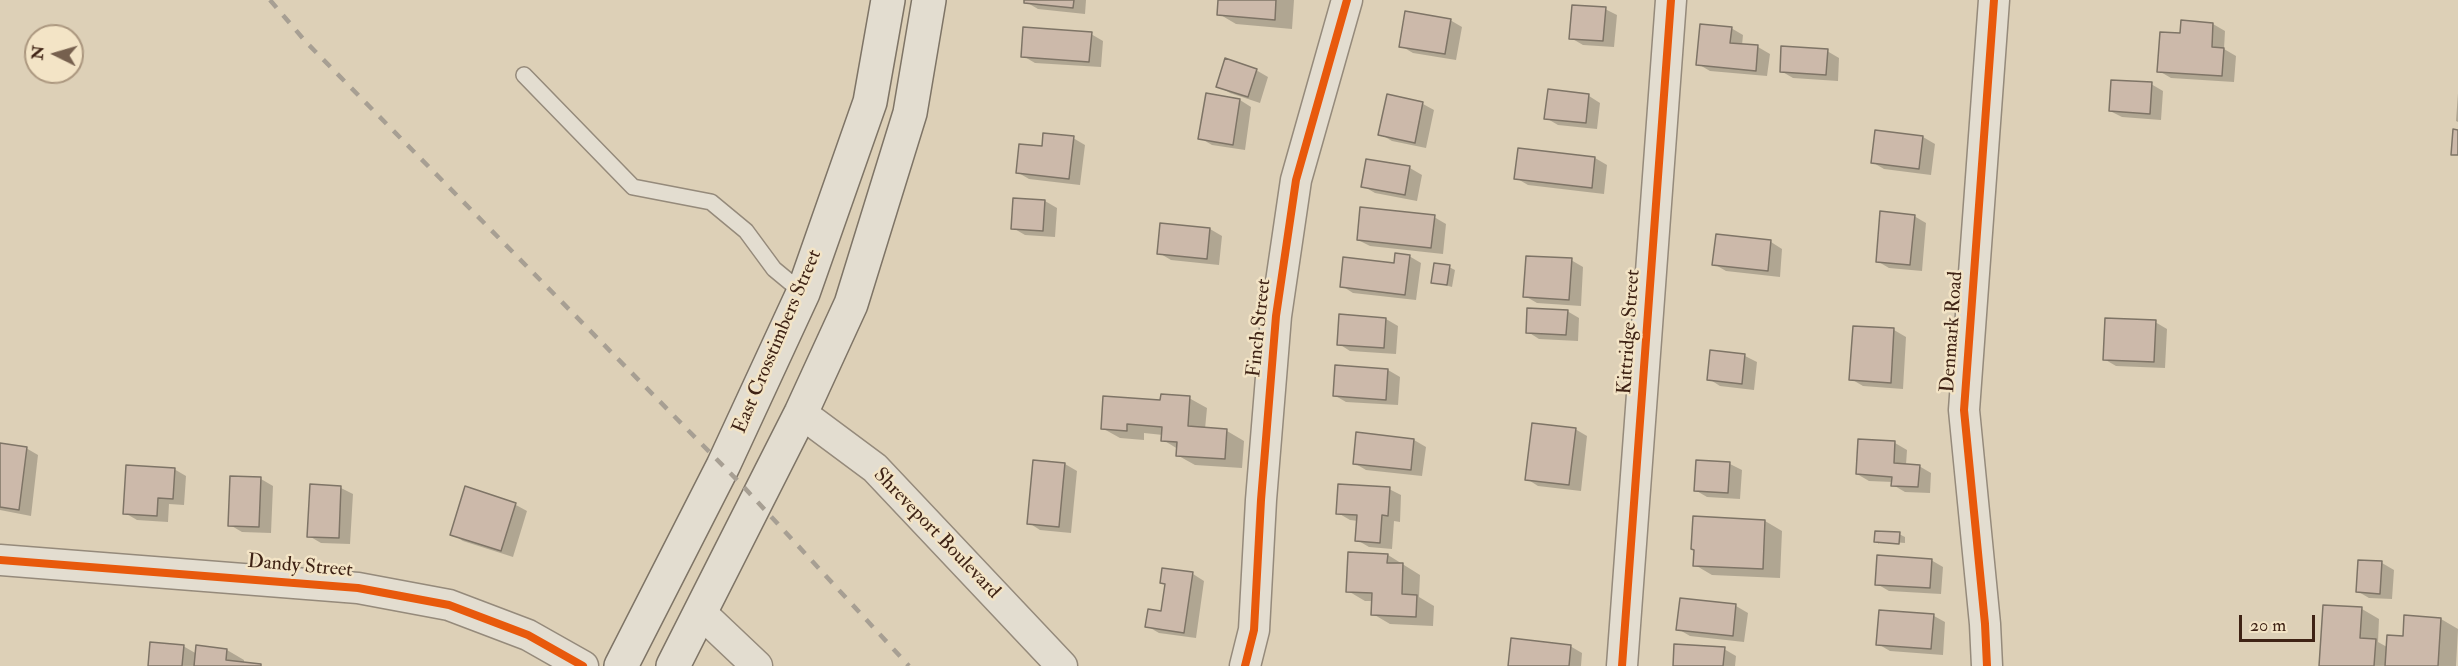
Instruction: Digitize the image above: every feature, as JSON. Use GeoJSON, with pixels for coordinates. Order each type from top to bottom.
{"type":"FeatureCollection","features":[{"type":"Feature","properties":{"kind":"main road","name":"East Crosstimbers Street"},"geometry":{"type":"LineString","coordinates":[[621,666],[723,466],[803,293],[870,102],[888,0]]}},
{"type":"Feature","properties":{"kind":"main road"},"geometry":{"type":"LineString","coordinates":[[673,666],[801,413],[851,304],[909,113],[929,0]]}},
{"type":"Feature","properties":{"kind":"street","name":"Finch Street"},"geometry":{"type":"LineString","coordinates":[[1245,666],[1254,630],[1261,500],[1276,316],[1296,180],[1347,0]]}},
{"type":"Feature","properties":{"kind":"street","name":"Kittridge Street"},"geometry":{"type":"LineString","coordinates":[[1623,666],[1671,0]]}},
{"type":"Feature","properties":{"kind":"street","name":"Denmark Road"},"geometry":{"type":"LineString","coordinates":[[1987,666],[1964,410],[1994,0]]}},
{"type":"Feature","properties":{"kind":"street","name":"Shreveport Boulevard"},"geometry":{"type":"LineString","coordinates":[[801,413],[875,468],[1062,666]]}},
{"type":"Feature","properties":{"kind":"street","name":"Dandy Street"},"geometry":{"type":"LineString","coordinates":[[0,560],[358,588],[449,605],[528,636],[583,666]]}},
{"type":"Feature","properties":{"kind":"street"},"geometry":{"type":"LineString","coordinates":[[700,612],[757,666]]}},
{"type":"Feature","properties":{"kind":"lane"},"geometry":{"type":"LineString","coordinates":[[524,75],[633,187],[711,202],[746,231],[774,269],[803,293]]}},
{"type":"Feature","properties":{"kind":"building"},"geometry":{"type":"Polygon","coordinates":[[[1024,0],[1074,0],[1073,8],[1024,3],[1024,0]]]}},
{"type":"Feature","properties":{"kind":"building"},"geometry":{"type":"Polygon","coordinates":[[[1218,0],[1276,0],[1275,20],[1217,15],[1218,0]]]}},
{"type":"Feature","properties":{"kind":"building"},"geometry":{"type":"Polygon","coordinates":[[[1572,5],[1606,7],[1603,41],[1569,39],[1572,5]]]}},
{"type":"Feature","properties":{"kind":"building"},"geometry":{"type":"Polygon","coordinates":[[[1405,11],[1451,19],[1445,54],[1399,47],[1405,11]]]}},
{"type":"Feature","properties":{"kind":"building"},"geometry":{"type":"Polygon","coordinates":[[[2181,20],[2213,23],[2212,47],[2224,48],[2222,76],[2157,72],[2160,32],[2180,33],[2181,20]]]}},
{"type":"Feature","properties":{"kind":"building"},"geometry":{"type":"Polygon","coordinates":[[[1700,24],[1732,27],[1730,43],[1758,45],[1756,71],[1696,65],[1700,24]]]}},
{"type":"Feature","properties":{"kind":"building"},"geometry":{"type":"Polygon","coordinates":[[[1023,27],[1092,32],[1089,62],[1021,57],[1023,27]]]}},
{"type":"Feature","properties":{"kind":"building"},"geometry":{"type":"Polygon","coordinates":[[[1781,46],[1828,49],[1826,75],[1780,72],[1781,46]]]}},
{"type":"Feature","properties":{"kind":"building"},"geometry":{"type":"Polygon","coordinates":[[[1225,58],[1257,69],[1248,97],[1216,87],[1225,58]]]}},
{"type":"Feature","properties":{"kind":"building"},"geometry":{"type":"Polygon","coordinates":[[[2111,80],[2152,82],[2150,114],[2109,111],[2111,80]]]}},
{"type":"Feature","properties":{"kind":"building"},"geometry":{"type":"Polygon","coordinates":[[[1548,89],[1589,94],[1586,123],[1544,119],[1548,89]]]}},
{"type":"Feature","properties":{"kind":"building"},"geometry":{"type":"Polygon","coordinates":[[[1206,93],[1240,99],[1233,145],[1198,139],[1206,93]]]}},
{"type":"Feature","properties":{"kind":"building"},"geometry":{"type":"Polygon","coordinates":[[[1387,94],[1423,102],[1415,143],[1378,135],[1387,94]]]}},
{"type":"Feature","properties":{"kind":"building"},"geometry":{"type":"Polygon","coordinates":[[[2453,129],[2458,130],[2458,155],[2451,155],[2453,129]]]}},
{"type":"Feature","properties":{"kind":"building"},"geometry":{"type":"Polygon","coordinates":[[[1875,130],[1923,136],[1919,169],[1871,163],[1875,130]]]}},
{"type":"Feature","properties":{"kind":"building"},"geometry":{"type":"Polygon","coordinates":[[[1043,133],[1074,136],[1069,179],[1016,173],[1019,144],[1042,146],[1043,133]]]}},
{"type":"Feature","properties":{"kind":"building"},"geometry":{"type":"Polygon","coordinates":[[[1518,148],[1595,157],[1592,188],[1514,179],[1518,148]]]}},
{"type":"Feature","properties":{"kind":"building"},"geometry":{"type":"Polygon","coordinates":[[[1366,159],[1410,166],[1405,195],[1361,187],[1366,159]]]}},
{"type":"Feature","properties":{"kind":"building"},"geometry":{"type":"Polygon","coordinates":[[[1013,198],[1045,200],[1043,231],[1011,229],[1013,198]]]}},
{"type":"Feature","properties":{"kind":"building"},"geometry":{"type":"Polygon","coordinates":[[[1360,207],[1435,215],[1431,248],[1357,240],[1360,207]]]}},
{"type":"Feature","properties":{"kind":"building"},"geometry":{"type":"Polygon","coordinates":[[[1880,211],[1915,215],[1910,265],[1876,262],[1880,211]]]}},
{"type":"Feature","properties":{"kind":"building"},"geometry":{"type":"Polygon","coordinates":[[[1160,223],[1210,228],[1207,259],[1157,254],[1160,223]]]}},
{"type":"Feature","properties":{"kind":"building"},"geometry":{"type":"Polygon","coordinates":[[[1716,234],[1771,240],[1768,271],[1712,265],[1716,234]]]}},
{"type":"Feature","properties":{"kind":"building"},"geometry":{"type":"Polygon","coordinates":[[[1395,253],[1410,255],[1405,295],[1340,287],[1343,257],[1394,263],[1395,253]]]}},
{"type":"Feature","properties":{"kind":"building"},"geometry":{"type":"Polygon","coordinates":[[[1526,256],[1572,258],[1569,300],[1523,297],[1526,256]]]}},
{"type":"Feature","properties":{"kind":"building"},"geometry":{"type":"Polygon","coordinates":[[[1434,263],[1450,265],[1447,285],[1431,283],[1434,263]]]}},
{"type":"Feature","properties":{"kind":"building"},"geometry":{"type":"Polygon","coordinates":[[[1527,308],[1568,310],[1566,335],[1526,333],[1527,308]]]}},
{"type":"Feature","properties":{"kind":"building"},"geometry":{"type":"Polygon","coordinates":[[[1339,314],[1386,318],[1384,348],[1337,345],[1339,314]]]}},
{"type":"Feature","properties":{"kind":"building"},"geometry":{"type":"Polygon","coordinates":[[[2105,318],[2156,320],[2154,362],[2103,360],[2105,318]]]}},
{"type":"Feature","properties":{"kind":"building"},"geometry":{"type":"Polygon","coordinates":[[[1853,326],[1894,328],[1891,383],[1849,380],[1853,326]]]}},
{"type":"Feature","properties":{"kind":"building"},"geometry":{"type":"Polygon","coordinates":[[[1710,350],[1745,354],[1742,384],[1707,380],[1710,350]]]}},
{"type":"Feature","properties":{"kind":"building"},"geometry":{"type":"Polygon","coordinates":[[[1335,365],[1388,369],[1386,400],[1333,396],[1335,365]]]}},
{"type":"Feature","properties":{"kind":"building"},"geometry":{"type":"Polygon","coordinates":[[[1161,394],[1190,396],[1188,426],[1227,429],[1225,459],[1176,456],[1177,442],[1161,441],[1162,427],[1127,424],[1127,431],[1101,429],[1103,396],[1160,400],[1161,394]]]}},
{"type":"Feature","properties":{"kind":"building"},"geometry":{"type":"Polygon","coordinates":[[[1532,423],[1576,428],[1569,485],[1525,480],[1532,423]]]}},
{"type":"Feature","properties":{"kind":"building"},"geometry":{"type":"Polygon","coordinates":[[[1356,432],[1414,439],[1411,470],[1353,464],[1356,432]]]}},
{"type":"Feature","properties":{"kind":"building"},"geometry":{"type":"Polygon","coordinates":[[[1858,439],[1895,441],[1894,463],[1920,465],[1918,487],[1891,486],[1892,477],[1856,474],[1858,439]]]}},
{"type":"Feature","properties":{"kind":"building"},"geometry":{"type":"Polygon","coordinates":[[[0,443],[27,447],[19,510],[0,507],[0,443]]]}},
{"type":"Feature","properties":{"kind":"building"},"geometry":{"type":"Polygon","coordinates":[[[1033,460],[1065,463],[1059,527],[1027,524],[1033,460]]]}},
{"type":"Feature","properties":{"kind":"building"},"geometry":{"type":"Polygon","coordinates":[[[1696,460],[1730,462],[1728,493],[1694,491],[1696,460]]]}},
{"type":"Feature","properties":{"kind":"building"},"geometry":{"type":"Polygon","coordinates":[[[126,465],[175,468],[173,499],[158,498],[157,516],[123,514],[126,465]]]}},
{"type":"Feature","properties":{"kind":"building"},"geometry":{"type":"Polygon","coordinates":[[[230,476],[261,477],[259,527],[228,526],[230,476]]]}},
{"type":"Feature","properties":{"kind":"building"},"geometry":{"type":"Polygon","coordinates":[[[310,484],[341,486],[339,538],[307,537],[310,484]]]}},
{"type":"Feature","properties":{"kind":"building"},"geometry":{"type":"Polygon","coordinates":[[[1338,484],[1390,487],[1388,516],[1382,515],[1380,543],[1355,541],[1357,515],[1336,514],[1338,484]]]}},
{"type":"Feature","properties":{"kind":"building"},"geometry":{"type":"Polygon","coordinates":[[[465,486],[516,503],[501,551],[450,535],[465,486]]]}},
{"type":"Feature","properties":{"kind":"building"},"geometry":{"type":"Polygon","coordinates":[[[1693,516],[1765,520],[1763,569],[1693,566],[1694,550],[1691,549],[1693,516]]]}},
{"type":"Feature","properties":{"kind":"building"},"geometry":{"type":"Polygon","coordinates":[[[1875,531],[1900,532],[1899,544],[1874,542],[1875,531]]]}},
{"type":"Feature","properties":{"kind":"building"},"geometry":{"type":"Polygon","coordinates":[[[1348,552],[1388,554],[1387,563],[1403,563],[1402,594],[1417,595],[1416,617],[1371,615],[1372,593],[1346,592],[1348,552]]]}},
{"type":"Feature","properties":{"kind":"building"},"geometry":{"type":"Polygon","coordinates":[[[1877,555],[1932,559],[1930,588],[1875,585],[1877,555]]]}},
{"type":"Feature","properties":{"kind":"building"},"geometry":{"type":"Polygon","coordinates":[[[2358,560],[2382,561],[2380,594],[2356,592],[2358,560]]]}},
{"type":"Feature","properties":{"kind":"building"},"geometry":{"type":"Polygon","coordinates":[[[1162,568],[1193,572],[1184,633],[1145,627],[1148,609],[1161,611],[1165,584],[1160,583],[1162,568]]]}},
{"type":"Feature","properties":{"kind":"building"},"geometry":{"type":"Polygon","coordinates":[[[1680,598],[1736,604],[1733,636],[1676,630],[1680,598]]]}},
{"type":"Feature","properties":{"kind":"building"},"geometry":{"type":"Polygon","coordinates":[[[2323,605],[2362,607],[2360,638],[2376,639],[2374,666],[2319,666],[2323,605]]]}},
{"type":"Feature","properties":{"kind":"building"},"geometry":{"type":"Polygon","coordinates":[[[1879,610],[1934,614],[1931,649],[1876,645],[1879,610]]]}},
{"type":"Feature","properties":{"kind":"building"},"geometry":{"type":"Polygon","coordinates":[[[2404,615],[2441,618],[2438,666],[2385,666],[2387,635],[2403,636],[2404,615]]]}},
{"type":"Feature","properties":{"kind":"building"},"geometry":{"type":"Polygon","coordinates":[[[1511,638],[1571,645],[1569,666],[1508,666],[1511,638]]]}},
{"type":"Feature","properties":{"kind":"building"},"geometry":{"type":"Polygon","coordinates":[[[150,642],[184,645],[182,666],[148,666],[150,642]]]}},
{"type":"Feature","properties":{"kind":"building"},"geometry":{"type":"Polygon","coordinates":[[[1674,644],[1725,647],[1723,666],[1673,666],[1674,644]]]}},
{"type":"Feature","properties":{"kind":"building"},"geometry":{"type":"Polygon","coordinates":[[[196,645],[227,649],[226,660],[261,664],[261,666],[194,666],[196,645]]]}},
{"type":"Feature","properties":{"kind":"railway"},"geometry":{"type":"LineString","coordinates":[[270,0],[306,42],[741,484],[909,666]]}},
{"type":"Feature","properties":{"kind":"cycle path"},"geometry":{"type":"LineString","coordinates":[[1245,666],[1254,630],[1261,500],[1276,316],[1296,180],[1347,0]]}},
{"type":"Feature","properties":{"kind":"cycle path"},"geometry":{"type":"LineString","coordinates":[[1622,666],[1671,0]]}},
{"type":"Feature","properties":{"kind":"cycle path"},"geometry":{"type":"LineString","coordinates":[[1987,666],[1964,410],[1994,0]]}},
{"type":"Feature","properties":{"kind":"cycle path"},"geometry":{"type":"LineString","coordinates":[[0,560],[358,588],[449,605],[528,635],[583,666]]}}]}
